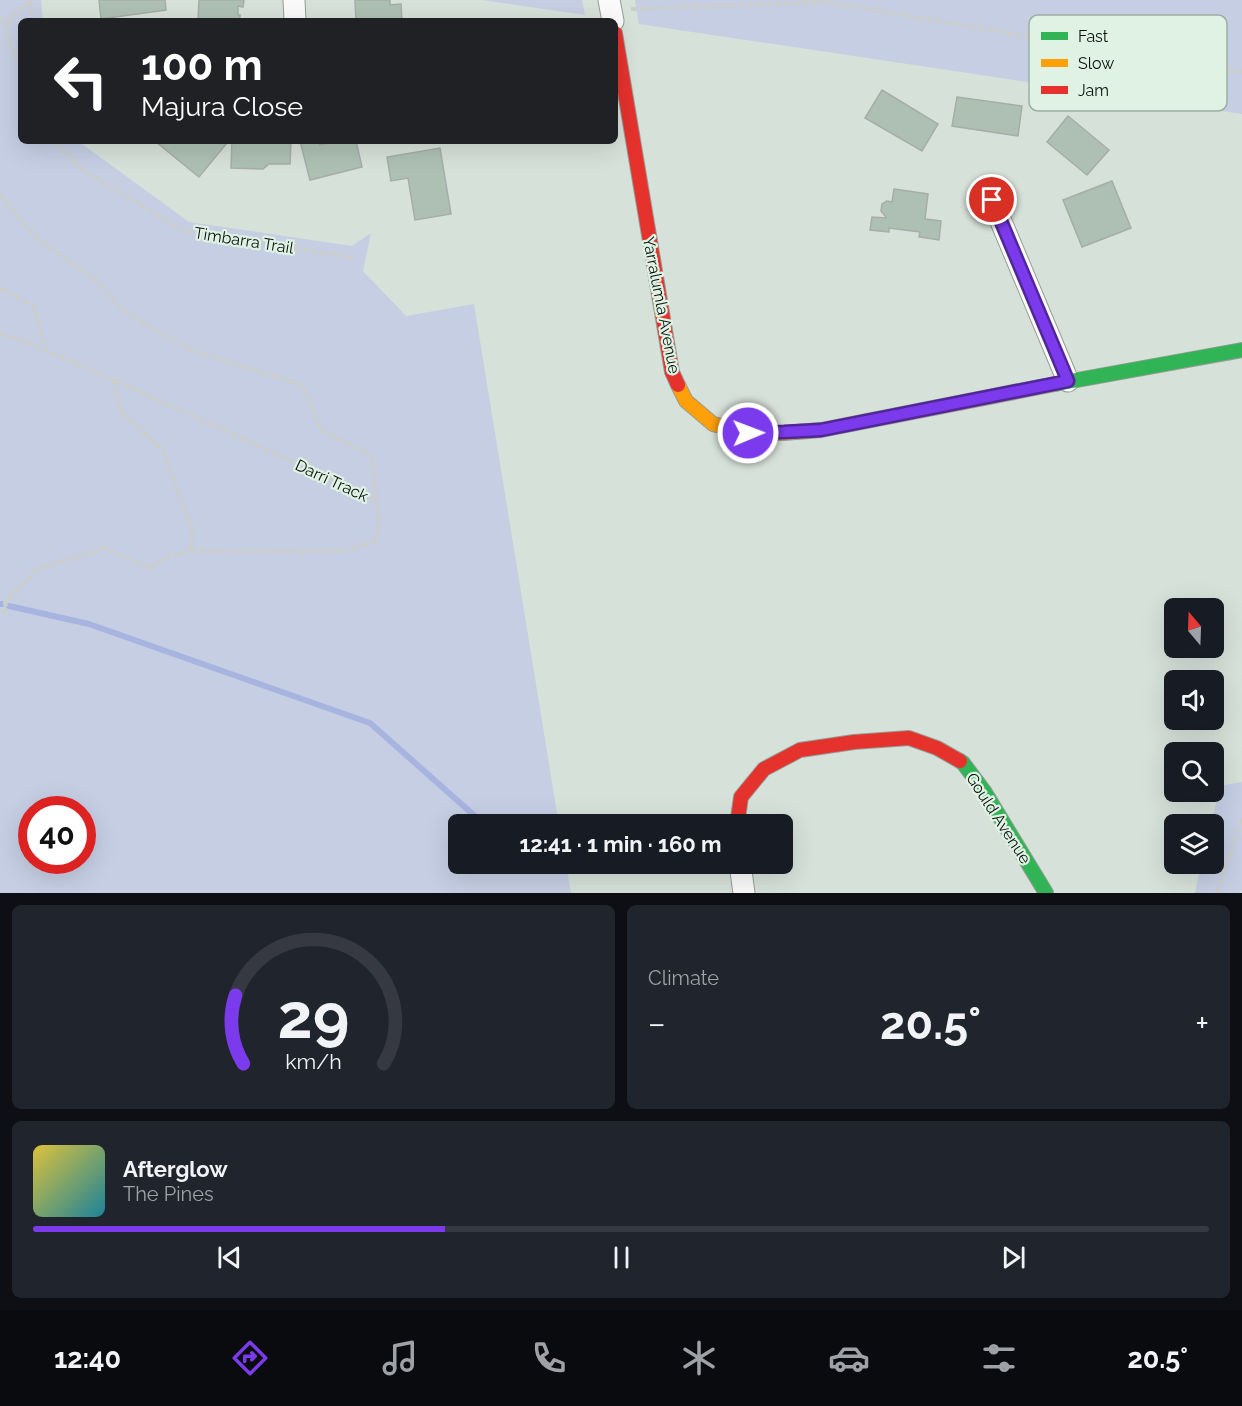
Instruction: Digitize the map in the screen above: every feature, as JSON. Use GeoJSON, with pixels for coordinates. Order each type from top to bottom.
{"type":"FeatureCollection","features":[{"type":"Feature","properties":{"kind":"street"},"geometry":{"type":"LineString","coordinates":[[294,0],[295,18]]}},
{"type":"Feature","properties":{"kind":"street","name":"Yarralumla Avenue"},"geometry":{"type":"LineString","coordinates":[[618,51],[672,372],[686,401],[713,424],[748,433],[821,430],[1068,381],[1242,350]]}},
{"type":"Feature","properties":{"kind":"street"},"geometry":{"type":"LineString","coordinates":[[992,200],[1068,381]]}},
{"type":"Feature","properties":{"kind":"street","name":"Gould Avenue"},"geometry":{"type":"LineString","coordinates":[[739,814],[741,797],[764,769],[800,750],[854,742],[909,738],[937,748],[963,763],[984,791],[1046,893]]}},
{"type":"Feature","properties":{"kind":"street"},"geometry":{"type":"LineString","coordinates":[[741,874],[744,893]]}},
{"type":"Feature","properties":{"kind":"path"},"geometry":{"type":"LineString","coordinates":[[30,0],[32,18]]}},
{"type":"Feature","properties":{"kind":"path"},"geometry":{"type":"LineString","coordinates":[[6,24],[30,0]]}},
{"type":"Feature","properties":{"kind":"path"},"geometry":{"type":"LineString","coordinates":[[611,10],[825,2],[1029,36]]}},
{"type":"Feature","properties":{"kind":"path"},"geometry":{"type":"LineString","coordinates":[[0,18],[6,24],[10,46],[18,59]]}},
{"type":"Feature","properties":{"kind":"path"},"geometry":{"type":"LineString","coordinates":[[1227,69],[1242,72]]}},
{"type":"Feature","properties":{"kind":"path","name":"Timbarra Trail"},"geometry":{"type":"LineString","coordinates":[[57,144],[81,169],[182,230],[355,258]]}},
{"type":"Feature","properties":{"kind":"path"},"geometry":{"type":"LineString","coordinates":[[0,195],[34,236],[94,280],[124,311],[193,351],[302,385],[321,430],[372,456],[377,501]]}},
{"type":"Feature","properties":{"kind":"path"},"geometry":{"type":"LineString","coordinates":[[0,288],[34,306],[45,350]]}},
{"type":"Feature","properties":{"kind":"path","name":"Darri Track"},"geometry":{"type":"LineString","coordinates":[[0,333],[112,379],[377,501],[379,526],[376,542],[340,551],[190,551],[165,558],[150,569],[106,548],[40,567],[5,603],[7,609],[0,615]]}},
{"type":"Feature","properties":{"kind":"path"},"geometry":{"type":"LineString","coordinates":[[112,379],[122,413],[162,449],[193,532],[190,551]]}},
{"type":"Feature","properties":{"kind":"path"},"geometry":{"type":"LineString","coordinates":[[1216,893],[1242,819]]}},
{"type":"Feature","properties":{"kind":"shaded area"},"geometry":{"type":"Polygon","coordinates":[[[0,0],[41,0],[43,18],[18,18],[18,144],[82,144],[189,222],[352,246],[371,233],[363,271],[406,316],[474,304],[557,814],[448,814],[448,874],[568,874],[571,893],[0,893],[0,0]]]}},
{"type":"Feature","properties":{"kind":"shaded area"},"geometry":{"type":"Polygon","coordinates":[[[482,0],[582,0],[585,15],[482,0]]]}},
{"type":"Feature","properties":{"kind":"shaded area"},"geometry":{"type":"Polygon","coordinates":[[[635,0],[1242,0],[1242,114],[1222,111],[1227,111],[1227,15],[1029,15],[1029,82],[639,24],[635,0]]]}},
{"type":"Feature","properties":{"kind":"shaded area"},"geometry":{"type":"Polygon","coordinates":[[[1242,782],[1242,890],[1239,893],[1195,893],[1199,874],[1224,874],[1224,814],[1214,814],[1216,802],[1224,802],[1224,785],[1242,782]]]}},
{"type":"Feature","properties":{"kind":"building"},"geometry":{"type":"Polygon","coordinates":[[[99,0],[165,0],[166,10],[101,18],[99,0]]]}},
{"type":"Feature","properties":{"kind":"building"},"geometry":{"type":"Polygon","coordinates":[[[199,0],[244,0],[243,7],[238,6],[240,18],[198,18],[199,0]]]}},
{"type":"Feature","properties":{"kind":"building"},"geometry":{"type":"Polygon","coordinates":[[[355,0],[390,0],[390,5],[401,4],[402,18],[356,18],[355,0]]]}},
{"type":"Feature","properties":{"kind":"building"},"geometry":{"type":"Polygon","coordinates":[[[882,90],[938,124],[922,151],[865,118],[882,90]]]}},
{"type":"Feature","properties":{"kind":"building"},"geometry":{"type":"Polygon","coordinates":[[[957,97],[1022,106],[1018,136],[952,126],[957,97]]]}},
{"type":"Feature","properties":{"kind":"building"},"geometry":{"type":"Polygon","coordinates":[[[1068,116],[1109,150],[1087,175],[1047,142],[1068,116]]]}},
{"type":"Feature","properties":{"kind":"building"},"geometry":{"type":"Polygon","coordinates":[[[158,144],[226,144],[199,177],[158,144]]]}},
{"type":"Feature","properties":{"kind":"building"},"geometry":{"type":"Polygon","coordinates":[[[232,144],[291,144],[290,164],[269,164],[263,169],[231,168],[232,144]]]}},
{"type":"Feature","properties":{"kind":"building"},"geometry":{"type":"Polygon","coordinates":[[[301,144],[357,144],[362,167],[310,180],[301,144]]]}},
{"type":"Feature","properties":{"kind":"building"},"geometry":{"type":"Polygon","coordinates":[[[440,148],[451,214],[415,220],[408,178],[391,181],[387,157],[440,148]]]}},
{"type":"Feature","properties":{"kind":"building"},"geometry":{"type":"Polygon","coordinates":[[[1112,181],[1131,228],[1082,247],[1063,200],[1112,181]]]}},
{"type":"Feature","properties":{"kind":"building"},"geometry":{"type":"Polygon","coordinates":[[[894,189],[928,194],[925,219],[941,221],[939,240],[919,237],[920,232],[889,228],[889,232],[870,230],[872,217],[886,218],[881,211],[882,204],[887,201],[892,202],[894,189]]]}},
{"type":"Feature","properties":{"kind":"waterway"},"geometry":{"type":"LineString","coordinates":[[9,606],[89,624],[370,723],[473,814]]}},
{"type":"Feature","properties":{"kind":"traffic: fast"},"geometry":{"type":"LineString","coordinates":[[1055,384],[1242,350]]}},
{"type":"Feature","properties":{"kind":"traffic: fast"},"geometry":{"type":"LineString","coordinates":[[960,761],[984,791],[1046,893]]}},
{"type":"Feature","properties":{"kind":"traffic: slow"},"geometry":{"type":"LineString","coordinates":[[678,385],[686,401],[713,424],[748,433],[784,433],[821,430],[1055,384]]}},
{"type":"Feature","properties":{"kind":"traffic: jam"},"geometry":{"type":"LineString","coordinates":[[618,51],[672,372],[678,385]]}},
{"type":"Feature","properties":{"kind":"traffic: jam"},"geometry":{"type":"LineString","coordinates":[[739,814],[741,797],[764,769],[800,750],[854,742],[909,738],[937,748],[960,761]]}},
{"type":"Feature","properties":{"kind":"route"},"geometry":{"type":"LineString","coordinates":[[748,433],[821,430],[1068,381],[992,200]]}}]}
